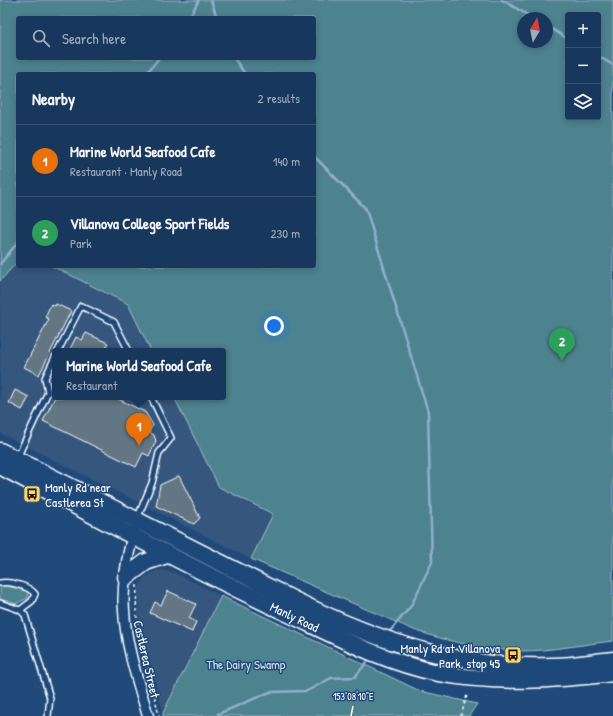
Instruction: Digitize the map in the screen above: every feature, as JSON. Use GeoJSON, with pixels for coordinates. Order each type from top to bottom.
{"type":"FeatureCollection","features":[{"type":"Feature","properties":{"kind":"main road","name":"Manly Road"},"geometry":{"type":"LineString","coordinates":[[0,451],[330,618],[398,644],[458,659],[507,666],[553,666],[613,660]]}},
{"type":"Feature","properties":{"kind":"main road","name":"Manly Road"},"geometry":{"type":"LineString","coordinates":[[0,466],[132,537],[226,584],[364,649],[418,668],[465,677],[507,681],[559,680],[613,673]]}},
{"type":"Feature","properties":{"kind":"main road"},"geometry":{"type":"LineString","coordinates":[[133,578],[146,562],[167,555]]}},
{"type":"Feature","properties":{"kind":"street","name":"Castlerea Street"},"geometry":{"type":"LineString","coordinates":[[137,520],[132,537],[133,578],[123,605],[126,633],[148,716]]}},
{"type":"Feature","properties":{"kind":"lane"},"geometry":{"type":"LineString","coordinates":[[60,348],[81,306],[114,322],[127,348]]}},
{"type":"Feature","properties":{"kind":"lane"},"geometry":{"type":"LineString","coordinates":[[16,459],[48,392],[45,378],[52,363]]}},
{"type":"Feature","properties":{"kind":"lane"},"geometry":{"type":"LineString","coordinates":[[137,520],[152,483],[159,453],[171,438],[152,400]]}},
{"type":"Feature","properties":{"kind":"lane"},"geometry":{"type":"LineString","coordinates":[[0,582],[6,582],[32,590],[35,594],[32,601],[20,610]]}},
{"type":"Feature","properties":{"kind":"lane"},"geometry":{"type":"LineString","coordinates":[[0,603],[20,610],[28,621],[50,698],[48,716]]}},
{"type":"Feature","properties":{"kind":"path"},"geometry":{"type":"LineString","coordinates":[[133,578],[136,586],[136,613],[159,716]]}},
{"type":"Feature","properties":{"kind":"path"},"geometry":{"type":"LineString","coordinates":[[461,716],[467,695]]}},
{"type":"Feature","properties":{"kind":"shaded area"},"geometry":{"type":"Polygon","coordinates":[[[16,263],[16,268],[56,268],[128,304],[150,348],[52,348],[52,400],[176,400],[219,487],[273,514],[251,559],[0,433],[0,281],[16,263]]]}},
{"type":"Feature","properties":{"kind":"shaded area"},"geometry":{"type":"Polygon","coordinates":[[[158,570],[173,572],[221,596],[163,713],[138,615],[138,588],[145,576],[158,570]]]}},
{"type":"Feature","properties":{"kind":"green space"},"geometry":{"type":"Polygon","coordinates":[[[0,0],[613,0],[613,641],[533,651],[494,649],[454,642],[414,630],[251,559],[273,514],[219,487],[176,400],[226,400],[226,348],[150,348],[128,304],[56,268],[316,268],[316,72],[16,72],[16,263],[0,281],[0,0]]]}},
{"type":"Feature","properties":{"kind":"green space"},"geometry":{"type":"Polygon","coordinates":[[[3,585],[26,591],[28,593],[28,598],[16,604],[0,599],[0,586],[3,585]]]}},
{"type":"Feature","properties":{"kind":"green space","name":"The Dairy Swamp"},"geometry":{"type":"Polygon","coordinates":[[[221,596],[420,691],[477,704],[469,716],[163,716],[163,713],[221,596]]]}},
{"type":"Feature","properties":{"kind":"building"},"geometry":{"type":"Polygon","coordinates":[[[51,304],[55,306],[56,304],[71,311],[39,375],[24,367],[49,319],[45,317],[51,304]]]}},
{"type":"Feature","properties":{"kind":"building"},"geometry":{"type":"Polygon","coordinates":[[[86,333],[108,343],[106,348],[70,348],[76,337],[82,340],[86,333]]]}},
{"type":"Feature","properties":{"kind":"building"},"geometry":{"type":"Polygon","coordinates":[[[15,390],[29,397],[22,410],[9,403],[15,390]]]}},
{"type":"Feature","properties":{"kind":"building"},"geometry":{"type":"Polygon","coordinates":[[[54,400],[120,400],[145,412],[153,425],[149,432],[154,435],[156,441],[149,456],[143,453],[136,467],[43,421],[54,400]]]}},
{"type":"Feature","properties":{"kind":"building"},"geometry":{"type":"Polygon","coordinates":[[[179,476],[200,518],[194,524],[156,506],[160,485],[179,476]]]}},
{"type":"Feature","properties":{"kind":"building"},"geometry":{"type":"Polygon","coordinates":[[[168,591],[196,604],[189,618],[196,622],[192,632],[150,613],[155,602],[161,605],[168,591]]]}},
{"type":"Feature","properties":{"kind":"waterway"},"geometry":{"type":"LineString","coordinates":[[190,16],[199,0]]}},
{"type":"Feature","properties":{"kind":"waterway"},"geometry":{"type":"LineString","coordinates":[[211,0],[216,16]]}},
{"type":"Feature","properties":{"kind":"waterway"},"geometry":{"type":"LineString","coordinates":[[502,0],[523,12]]}},
{"type":"Feature","properties":{"kind":"waterway"},"geometry":{"type":"LineString","coordinates":[[553,30],[565,37]]}},
{"type":"Feature","properties":{"kind":"waterway"},"geometry":{"type":"LineString","coordinates":[[601,58],[613,65]]}},
{"type":"Feature","properties":{"kind":"waterway"},"geometry":{"type":"LineString","coordinates":[[148,72],[157,60]]}},
{"type":"Feature","properties":{"kind":"waterway"},"geometry":{"type":"LineString","coordinates":[[235,60],[244,72]]}},
{"type":"Feature","properties":{"kind":"waterway"},"geometry":{"type":"LineString","coordinates":[[316,158],[366,209],[428,412],[432,562],[411,606],[390,631]]}},
{"type":"Feature","properties":{"kind":"waterway"},"geometry":{"type":"LineString","coordinates":[[0,264],[16,244]]}},
{"type":"Feature","properties":{"kind":"waterway"},"geometry":{"type":"LineString","coordinates":[[218,714],[270,692],[307,691],[331,678],[355,677],[367,662]]}},
{"type":"Feature","properties":{"kind":"place","name":"Villanova College Sport Fields"},"geometry":{"type":"Point","coordinates":[562,361]}},
{"type":"Feature","properties":{"kind":"place","name":"Marine World Seafood Cafe"},"geometry":{"type":"Point","coordinates":[139,446]}},
{"type":"Feature","properties":{"kind":"place","name":"Manly Rd near Castlerea St"},"geometry":{"type":"Point","coordinates":[32,494]}},
{"type":"Feature","properties":{"kind":"place","name":"Manly Rd at Villanova Park, stop 45"},"geometry":{"type":"Point","coordinates":[513,655]}}]}
